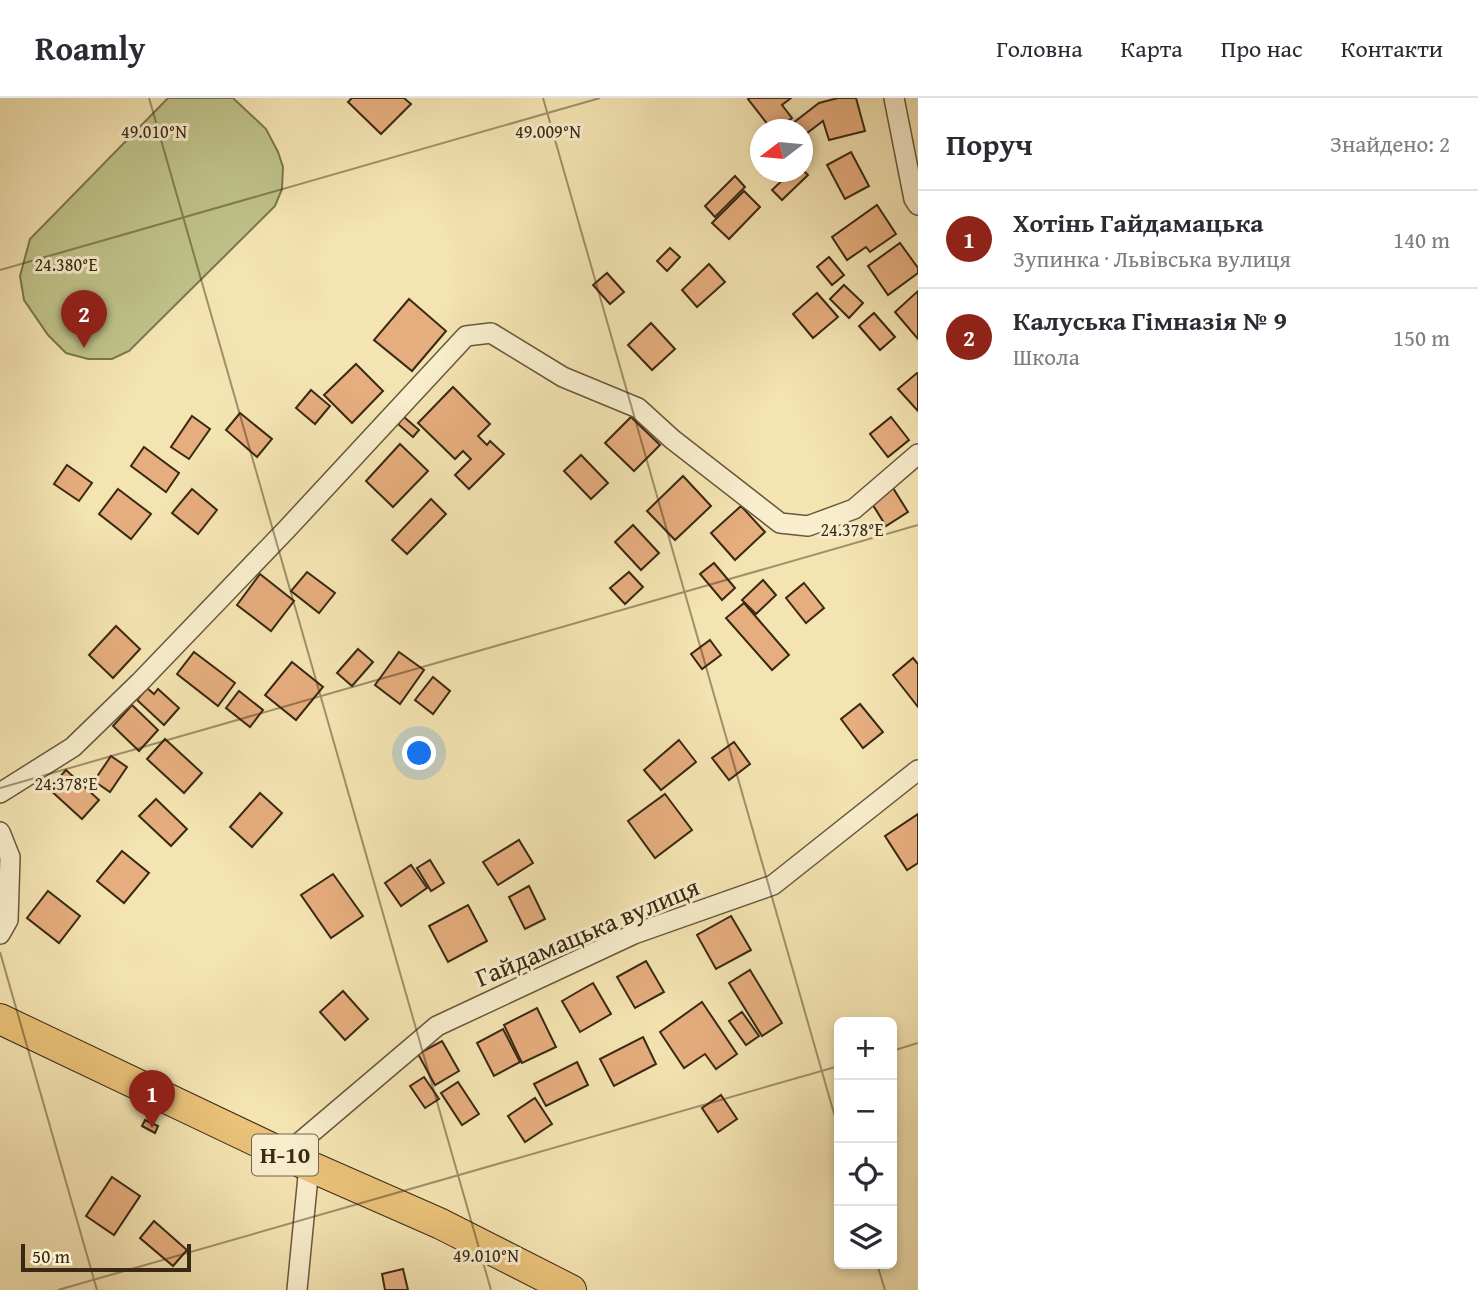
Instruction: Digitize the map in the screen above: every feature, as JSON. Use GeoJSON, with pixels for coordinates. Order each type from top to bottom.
{"type":"FeatureCollection","features":[{"type":"Feature","properties":{"kind":"main road","name":"Н-10"},"geometry":{"type":"LineString","coordinates":[[0,1019],[297,1161],[440,1224],[571,1290]]}},
{"type":"Feature","properties":{"kind":"street"},"geometry":{"type":"LineString","coordinates":[[894,98],[914,199],[918,205]]}},
{"type":"Feature","properties":{"kind":"street"},"geometry":{"type":"LineString","coordinates":[[0,793],[72,747],[140,682],[466,336],[491,333],[563,377],[638,408],[682,447],[780,523],[808,526],[854,509],[918,454]]}},
{"type":"Feature","properties":{"kind":"street","name":"Гайдамацька вулиця"},"geometry":{"type":"LineString","coordinates":[[297,1161],[437,1026],[634,934],[773,884],[918,770]]}},
{"type":"Feature","properties":{"kind":"street"},"geometry":{"type":"LineString","coordinates":[[0,832],[10,857],[8,920],[0,934]]}},
{"type":"Feature","properties":{"kind":"street"},"geometry":{"type":"LineString","coordinates":[[297,1161],[298,1290]]}},
{"type":"Feature","properties":{"kind":"green space"},"geometry":{"type":"Polygon","coordinates":[[[168,98],[233,98],[266,129],[283,167],[282,189],[275,206],[129,351],[112,359],[88,359],[66,353],[48,335],[24,300],[20,276],[30,239],[168,98]]]}},
{"type":"Feature","properties":{"kind":"building"},"geometry":{"type":"Polygon","coordinates":[[[352,98],[404,98],[411,104],[381,134],[348,102],[352,98]]]}},
{"type":"Feature","properties":{"kind":"building"},"geometry":{"type":"Polygon","coordinates":[[[791,98],[782,105],[792,118],[763,119],[748,99],[791,98]]]}},
{"type":"Feature","properties":{"kind":"building"},"geometry":{"type":"Polygon","coordinates":[[[838,98],[856,98],[865,131],[829,140],[823,121],[813,129],[813,119],[798,119],[819,103],[838,98]]]}},
{"type":"Feature","properties":{"kind":"building"},"geometry":{"type":"Polygon","coordinates":[[[851,152],[869,186],[845,199],[827,165],[851,152]]]}},
{"type":"Feature","properties":{"kind":"building"},"geometry":{"type":"Polygon","coordinates":[[[735,176],[745,187],[715,217],[705,206],[735,176]]]}},
{"type":"Feature","properties":{"kind":"building"},"geometry":{"type":"Polygon","coordinates":[[[780,182],[801,182],[782,200],[772,190],[780,182]]]}},
{"type":"Feature","properties":{"kind":"building"},"geometry":{"type":"Polygon","coordinates":[[[744,191],[760,207],[729,239],[712,223],[744,191]]]}},
{"type":"Feature","properties":{"kind":"building"},"geometry":{"type":"Polygon","coordinates":[[[877,205],[896,234],[870,252],[866,247],[847,260],[832,237],[877,205]]]}},
{"type":"Feature","properties":{"kind":"building"},"geometry":{"type":"Polygon","coordinates":[[[900,243],[918,268],[918,273],[888,295],[868,266],[900,243]]]}},
{"type":"Feature","properties":{"kind":"building"},"geometry":{"type":"Polygon","coordinates":[[[670,248],[680,257],[667,271],[657,261],[670,248]]]}},
{"type":"Feature","properties":{"kind":"building"},"geometry":{"type":"Polygon","coordinates":[[[829,257],[844,275],[832,285],[817,267],[829,257]]]}},
{"type":"Feature","properties":{"kind":"building"},"geometry":{"type":"Polygon","coordinates":[[[709,264],[725,282],[697,307],[682,290],[709,264]]]}},
{"type":"Feature","properties":{"kind":"building"},"geometry":{"type":"Polygon","coordinates":[[[607,273],[624,292],[610,304],[593,285],[607,273]]]}},
{"type":"Feature","properties":{"kind":"building"},"geometry":{"type":"Polygon","coordinates":[[[844,285],[863,303],[849,318],[830,299],[844,285]]]}},
{"type":"Feature","properties":{"kind":"building"},"geometry":{"type":"Polygon","coordinates":[[[918,291],[918,339],[895,312],[918,291]]]}},
{"type":"Feature","properties":{"kind":"building"},"geometry":{"type":"Polygon","coordinates":[[[817,293],[838,317],[813,338],[793,314],[817,293]]]}},
{"type":"Feature","properties":{"kind":"building"},"geometry":{"type":"Polygon","coordinates":[[[409,299],[446,331],[412,371],[374,340],[409,299]]]}},
{"type":"Feature","properties":{"kind":"building"},"geometry":{"type":"Polygon","coordinates":[[[874,313],[895,337],[880,350],[859,326],[874,313]]]}},
{"type":"Feature","properties":{"kind":"building"},"geometry":{"type":"Polygon","coordinates":[[[651,323],[675,349],[652,370],[628,345],[651,323]]]}},
{"type":"Feature","properties":{"kind":"building"},"geometry":{"type":"Polygon","coordinates":[[[356,364],[383,391],[352,423],[324,395],[356,364]]]}},
{"type":"Feature","properties":{"kind":"building"},"geometry":{"type":"Polygon","coordinates":[[[918,374],[918,411],[898,389],[918,374]]]}},
{"type":"Feature","properties":{"kind":"building"},"geometry":{"type":"Polygon","coordinates":[[[453,387],[490,424],[478,436],[487,445],[490,441],[504,454],[469,489],[455,475],[471,459],[463,451],[455,459],[418,423],[453,387]]]}},
{"type":"Feature","properties":{"kind":"building"},"geometry":{"type":"Polygon","coordinates":[[[311,390],[330,406],[315,424],[296,408],[311,390]]]}},
{"type":"Feature","properties":{"kind":"building"},"geometry":{"type":"Polygon","coordinates":[[[240,413],[272,439],[257,457],[226,430],[240,413]]]}},
{"type":"Feature","properties":{"kind":"building"},"geometry":{"type":"Polygon","coordinates":[[[192,416],[210,429],[189,459],[171,447],[192,416]]]}},
{"type":"Feature","properties":{"kind":"building"},"geometry":{"type":"Polygon","coordinates":[[[404,417],[419,430],[413,437],[398,424],[404,417]]]}},
{"type":"Feature","properties":{"kind":"building"},"geometry":{"type":"Polygon","coordinates":[[[631,417],[660,445],[634,471],[605,443],[631,417]]]}},
{"type":"Feature","properties":{"kind":"building"},"geometry":{"type":"Polygon","coordinates":[[[891,417],[909,440],[888,457],[870,434],[891,417]]]}},
{"type":"Feature","properties":{"kind":"building"},"geometry":{"type":"Polygon","coordinates":[[[400,444],[428,471],[393,507],[366,481],[400,444]]]}},
{"type":"Feature","properties":{"kind":"building"},"geometry":{"type":"Polygon","coordinates":[[[144,447],[179,473],[166,492],[131,466],[144,447]]]}},
{"type":"Feature","properties":{"kind":"building"},"geometry":{"type":"Polygon","coordinates":[[[581,455],[608,483],[591,499],[564,471],[581,455]]]}},
{"type":"Feature","properties":{"kind":"building"},"geometry":{"type":"Polygon","coordinates":[[[67,465],[92,483],[79,501],[54,484],[67,465]]]}},
{"type":"Feature","properties":{"kind":"building"},"geometry":{"type":"Polygon","coordinates":[[[683,476],[711,506],[675,540],[647,511],[683,476]]]}},
{"type":"Feature","properties":{"kind":"building"},"geometry":{"type":"Polygon","coordinates":[[[893,488],[908,512],[886,526],[871,502],[893,488]]]}},
{"type":"Feature","properties":{"kind":"building"},"geometry":{"type":"Polygon","coordinates":[[[118,489],[151,514],[131,539],[99,514],[118,489]]]}},
{"type":"Feature","properties":{"kind":"building"},"geometry":{"type":"Polygon","coordinates":[[[192,489],[217,510],[198,534],[172,513],[192,489]]]}},
{"type":"Feature","properties":{"kind":"building"},"geometry":{"type":"Polygon","coordinates":[[[431,499],[446,514],[407,554],[392,540],[431,499]]]}},
{"type":"Feature","properties":{"kind":"building"},"geometry":{"type":"Polygon","coordinates":[[[741,506],[765,532],[735,560],[711,533],[741,506]]]}},
{"type":"Feature","properties":{"kind":"building"},"geometry":{"type":"Polygon","coordinates":[[[633,525],[659,553],[641,570],[615,542],[633,525]]]}},
{"type":"Feature","properties":{"kind":"building"},"geometry":{"type":"Polygon","coordinates":[[[714,563],[735,588],[722,600],[700,574],[714,563]]]}},
{"type":"Feature","properties":{"kind":"building"},"geometry":{"type":"Polygon","coordinates":[[[307,572],[335,593],[319,613],[291,591],[307,572]]]}},
{"type":"Feature","properties":{"kind":"building"},"geometry":{"type":"Polygon","coordinates":[[[629,572],[643,587],[625,604],[610,588],[629,572]]]}},
{"type":"Feature","properties":{"kind":"building"},"geometry":{"type":"Polygon","coordinates":[[[260,574],[294,601],[271,631],[237,605],[260,574]]]}},
{"type":"Feature","properties":{"kind":"building"},"geometry":{"type":"Polygon","coordinates":[[[763,580],[776,595],[756,614],[742,600],[763,580]]]}},
{"type":"Feature","properties":{"kind":"building"},"geometry":{"type":"Polygon","coordinates":[[[804,583],[824,608],[806,623],[786,598],[804,583]]]}},
{"type":"Feature","properties":{"kind":"building"},"geometry":{"type":"Polygon","coordinates":[[[744,603],[789,655],[772,670],[726,618],[744,603]]]}},
{"type":"Feature","properties":{"kind":"building"},"geometry":{"type":"Polygon","coordinates":[[[116,626],[140,649],[113,678],[89,655],[116,626]]]}},
{"type":"Feature","properties":{"kind":"building"},"geometry":{"type":"Polygon","coordinates":[[[710,640],[721,655],[702,669],[691,654],[710,640]]]}},
{"type":"Feature","properties":{"kind":"building"},"geometry":{"type":"Polygon","coordinates":[[[358,649],[373,662],[352,686],[337,673],[358,649]]]}},
{"type":"Feature","properties":{"kind":"building"},"geometry":{"type":"Polygon","coordinates":[[[194,652],[235,683],[218,706],[177,674],[194,652]]]}},
{"type":"Feature","properties":{"kind":"building"},"geometry":{"type":"Polygon","coordinates":[[[399,652],[424,670],[400,704],[375,685],[399,652]]]}},
{"type":"Feature","properties":{"kind":"building"},"geometry":{"type":"Polygon","coordinates":[[[913,658],[918,664],[918,707],[893,675],[913,658]]]}},
{"type":"Feature","properties":{"kind":"building"},"geometry":{"type":"Polygon","coordinates":[[[292,662],[323,687],[296,720],[265,695],[292,662]]]}},
{"type":"Feature","properties":{"kind":"building"},"geometry":{"type":"Polygon","coordinates":[[[433,677],[450,691],[433,714],[415,700],[433,677]]]}},
{"type":"Feature","properties":{"kind":"building"},"geometry":{"type":"Polygon","coordinates":[[[147,688],[154,694],[158,689],[179,708],[164,725],[137,700],[147,688]]]}},
{"type":"Feature","properties":{"kind":"building"},"geometry":{"type":"Polygon","coordinates":[[[239,691],[263,710],[250,727],[226,708],[239,691]]]}},
{"type":"Feature","properties":{"kind":"building"},"geometry":{"type":"Polygon","coordinates":[[[860,704],[883,732],[863,748],[841,719],[860,704]]]}},
{"type":"Feature","properties":{"kind":"building"},"geometry":{"type":"Polygon","coordinates":[[[132,705],[158,730],[139,751],[113,726],[132,705]]]}},
{"type":"Feature","properties":{"kind":"building"},"geometry":{"type":"Polygon","coordinates":[[[165,739],[202,773],[184,793],[147,759],[165,739]]]}},
{"type":"Feature","properties":{"kind":"building"},"geometry":{"type":"Polygon","coordinates":[[[679,740],[696,762],[661,790],[644,770],[679,740]]]}},
{"type":"Feature","properties":{"kind":"building"},"geometry":{"type":"Polygon","coordinates":[[[734,742],[750,764],[729,780],[712,758],[734,742]]]}},
{"type":"Feature","properties":{"kind":"building"},"geometry":{"type":"Polygon","coordinates":[[[111,756],[127,767],[110,792],[94,781],[111,756]]]}},
{"type":"Feature","properties":{"kind":"building"},"geometry":{"type":"Polygon","coordinates":[[[66,770],[99,800],[82,819],[49,789],[66,770]]]}},
{"type":"Feature","properties":{"kind":"building"},"geometry":{"type":"Polygon","coordinates":[[[260,793],[282,813],[252,847],[230,827],[260,793]]]}},
{"type":"Feature","properties":{"kind":"building"},"geometry":{"type":"Polygon","coordinates":[[[665,794],[692,830],[655,858],[628,821],[665,794]]]}},
{"type":"Feature","properties":{"kind":"building"},"geometry":{"type":"Polygon","coordinates":[[[156,799],[187,829],[171,846],[139,816],[156,799]]]}},
{"type":"Feature","properties":{"kind":"building"},"geometry":{"type":"Polygon","coordinates":[[[918,814],[918,863],[907,870],[885,836],[918,814]]]}},
{"type":"Feature","properties":{"kind":"building"},"geometry":{"type":"Polygon","coordinates":[[[519,840],[533,863],[498,885],[483,862],[519,840]]]}},
{"type":"Feature","properties":{"kind":"building"},"geometry":{"type":"Polygon","coordinates":[[[122,851],[149,873],[124,903],[97,881],[122,851]]]}},
{"type":"Feature","properties":{"kind":"building"},"geometry":{"type":"Polygon","coordinates":[[[430,860],[444,883],[431,891],[417,868],[430,860]]]}},
{"type":"Feature","properties":{"kind":"building"},"geometry":{"type":"Polygon","coordinates":[[[411,865],[427,888],[401,906],[385,883],[411,865]]]}},
{"type":"Feature","properties":{"kind":"building"},"geometry":{"type":"Polygon","coordinates":[[[333,874],[363,916],[331,938],[301,895],[333,874]]]}},
{"type":"Feature","properties":{"kind":"building"},"geometry":{"type":"Polygon","coordinates":[[[529,886],[545,919],[525,929],[509,897],[529,886]]]}},
{"type":"Feature","properties":{"kind":"building"},"geometry":{"type":"Polygon","coordinates":[[[48,891],[80,916],[59,943],[27,918],[48,891]]]}},
{"type":"Feature","properties":{"kind":"building"},"geometry":{"type":"Polygon","coordinates":[[[468,905],[487,941],[448,962],[429,926],[468,905]]]}},
{"type":"Feature","properties":{"kind":"building"},"geometry":{"type":"Polygon","coordinates":[[[731,916],[751,950],[716,969],[697,935],[731,916]]]}},
{"type":"Feature","properties":{"kind":"building"},"geometry":{"type":"Polygon","coordinates":[[[646,961],[664,992],[635,1008],[617,977],[646,961]]]}},
{"type":"Feature","properties":{"kind":"building"},"geometry":{"type":"Polygon","coordinates":[[[750,970],[782,1023],[762,1036],[729,983],[750,970]]]}},
{"type":"Feature","properties":{"kind":"building"},"geometry":{"type":"Polygon","coordinates":[[[593,983],[611,1014],[580,1032],[562,1001],[593,983]]]}},
{"type":"Feature","properties":{"kind":"building"},"geometry":{"type":"Polygon","coordinates":[[[343,991],[368,1019],[345,1040],[320,1012],[343,991]]]}},
{"type":"Feature","properties":{"kind":"building"},"geometry":{"type":"Polygon","coordinates":[[[702,1002],[737,1054],[716,1069],[705,1054],[684,1068],[660,1032],[702,1002]]]}},
{"type":"Feature","properties":{"kind":"building"},"geometry":{"type":"Polygon","coordinates":[[[537,1008],[556,1047],[522,1063],[504,1025],[537,1008]]]}},
{"type":"Feature","properties":{"kind":"building"},"geometry":{"type":"Polygon","coordinates":[[[742,1012],[759,1036],[746,1045],[729,1021],[742,1012]]]}},
{"type":"Feature","properties":{"kind":"building"},"geometry":{"type":"Polygon","coordinates":[[[503,1029],[520,1062],[494,1076],[477,1043],[503,1029]]]}},
{"type":"Feature","properties":{"kind":"building"},"geometry":{"type":"Polygon","coordinates":[[[643,1037],[656,1064],[614,1086],[600,1059],[643,1037]]]}},
{"type":"Feature","properties":{"kind":"building"},"geometry":{"type":"Polygon","coordinates":[[[442,1041],[459,1071],[435,1085],[418,1054],[442,1041]]]}},
{"type":"Feature","properties":{"kind":"building"},"geometry":{"type":"Polygon","coordinates":[[[577,1062],[588,1085],[546,1106],[534,1084],[577,1062]]]}},
{"type":"Feature","properties":{"kind":"building"},"geometry":{"type":"Polygon","coordinates":[[[424,1077],[439,1099],[425,1108],[410,1086],[424,1077]]]}},
{"type":"Feature","properties":{"kind":"building"},"geometry":{"type":"Polygon","coordinates":[[[458,1082],[479,1114],[462,1125],[441,1093],[458,1082]]]}},
{"type":"Feature","properties":{"kind":"building"},"geometry":{"type":"Polygon","coordinates":[[[721,1095],[737,1119],[718,1132],[702,1108],[721,1095]]]}},
{"type":"Feature","properties":{"kind":"building"},"geometry":{"type":"Polygon","coordinates":[[[535,1098],[552,1124],[525,1142],[508,1116],[535,1098]]]}},
{"type":"Feature","properties":{"kind":"building"},"geometry":{"type":"Polygon","coordinates":[[[145,1120],[158,1126],[155,1133],[142,1126],[145,1120]]]}},
{"type":"Feature","properties":{"kind":"building"},"geometry":{"type":"Polygon","coordinates":[[[112,1177],[140,1196],[114,1235],[86,1216],[112,1177]]]}},
{"type":"Feature","properties":{"kind":"building"},"geometry":{"type":"Polygon","coordinates":[[[154,1221],[187,1250],[173,1266],[140,1238],[154,1221]]]}},
{"type":"Feature","properties":{"kind":"building"},"geometry":{"type":"Polygon","coordinates":[[[403,1269],[408,1290],[385,1290],[382,1274],[403,1269]]]}},
{"type":"Feature","properties":{"kind":"place","name":"Калуська Гімназія № 9"},"geometry":{"type":"Point","coordinates":[84,348]}},
{"type":"Feature","properties":{"kind":"place","name":"Хотінь Гайдамацька"},"geometry":{"type":"Point","coordinates":[152,1128]}}]}
